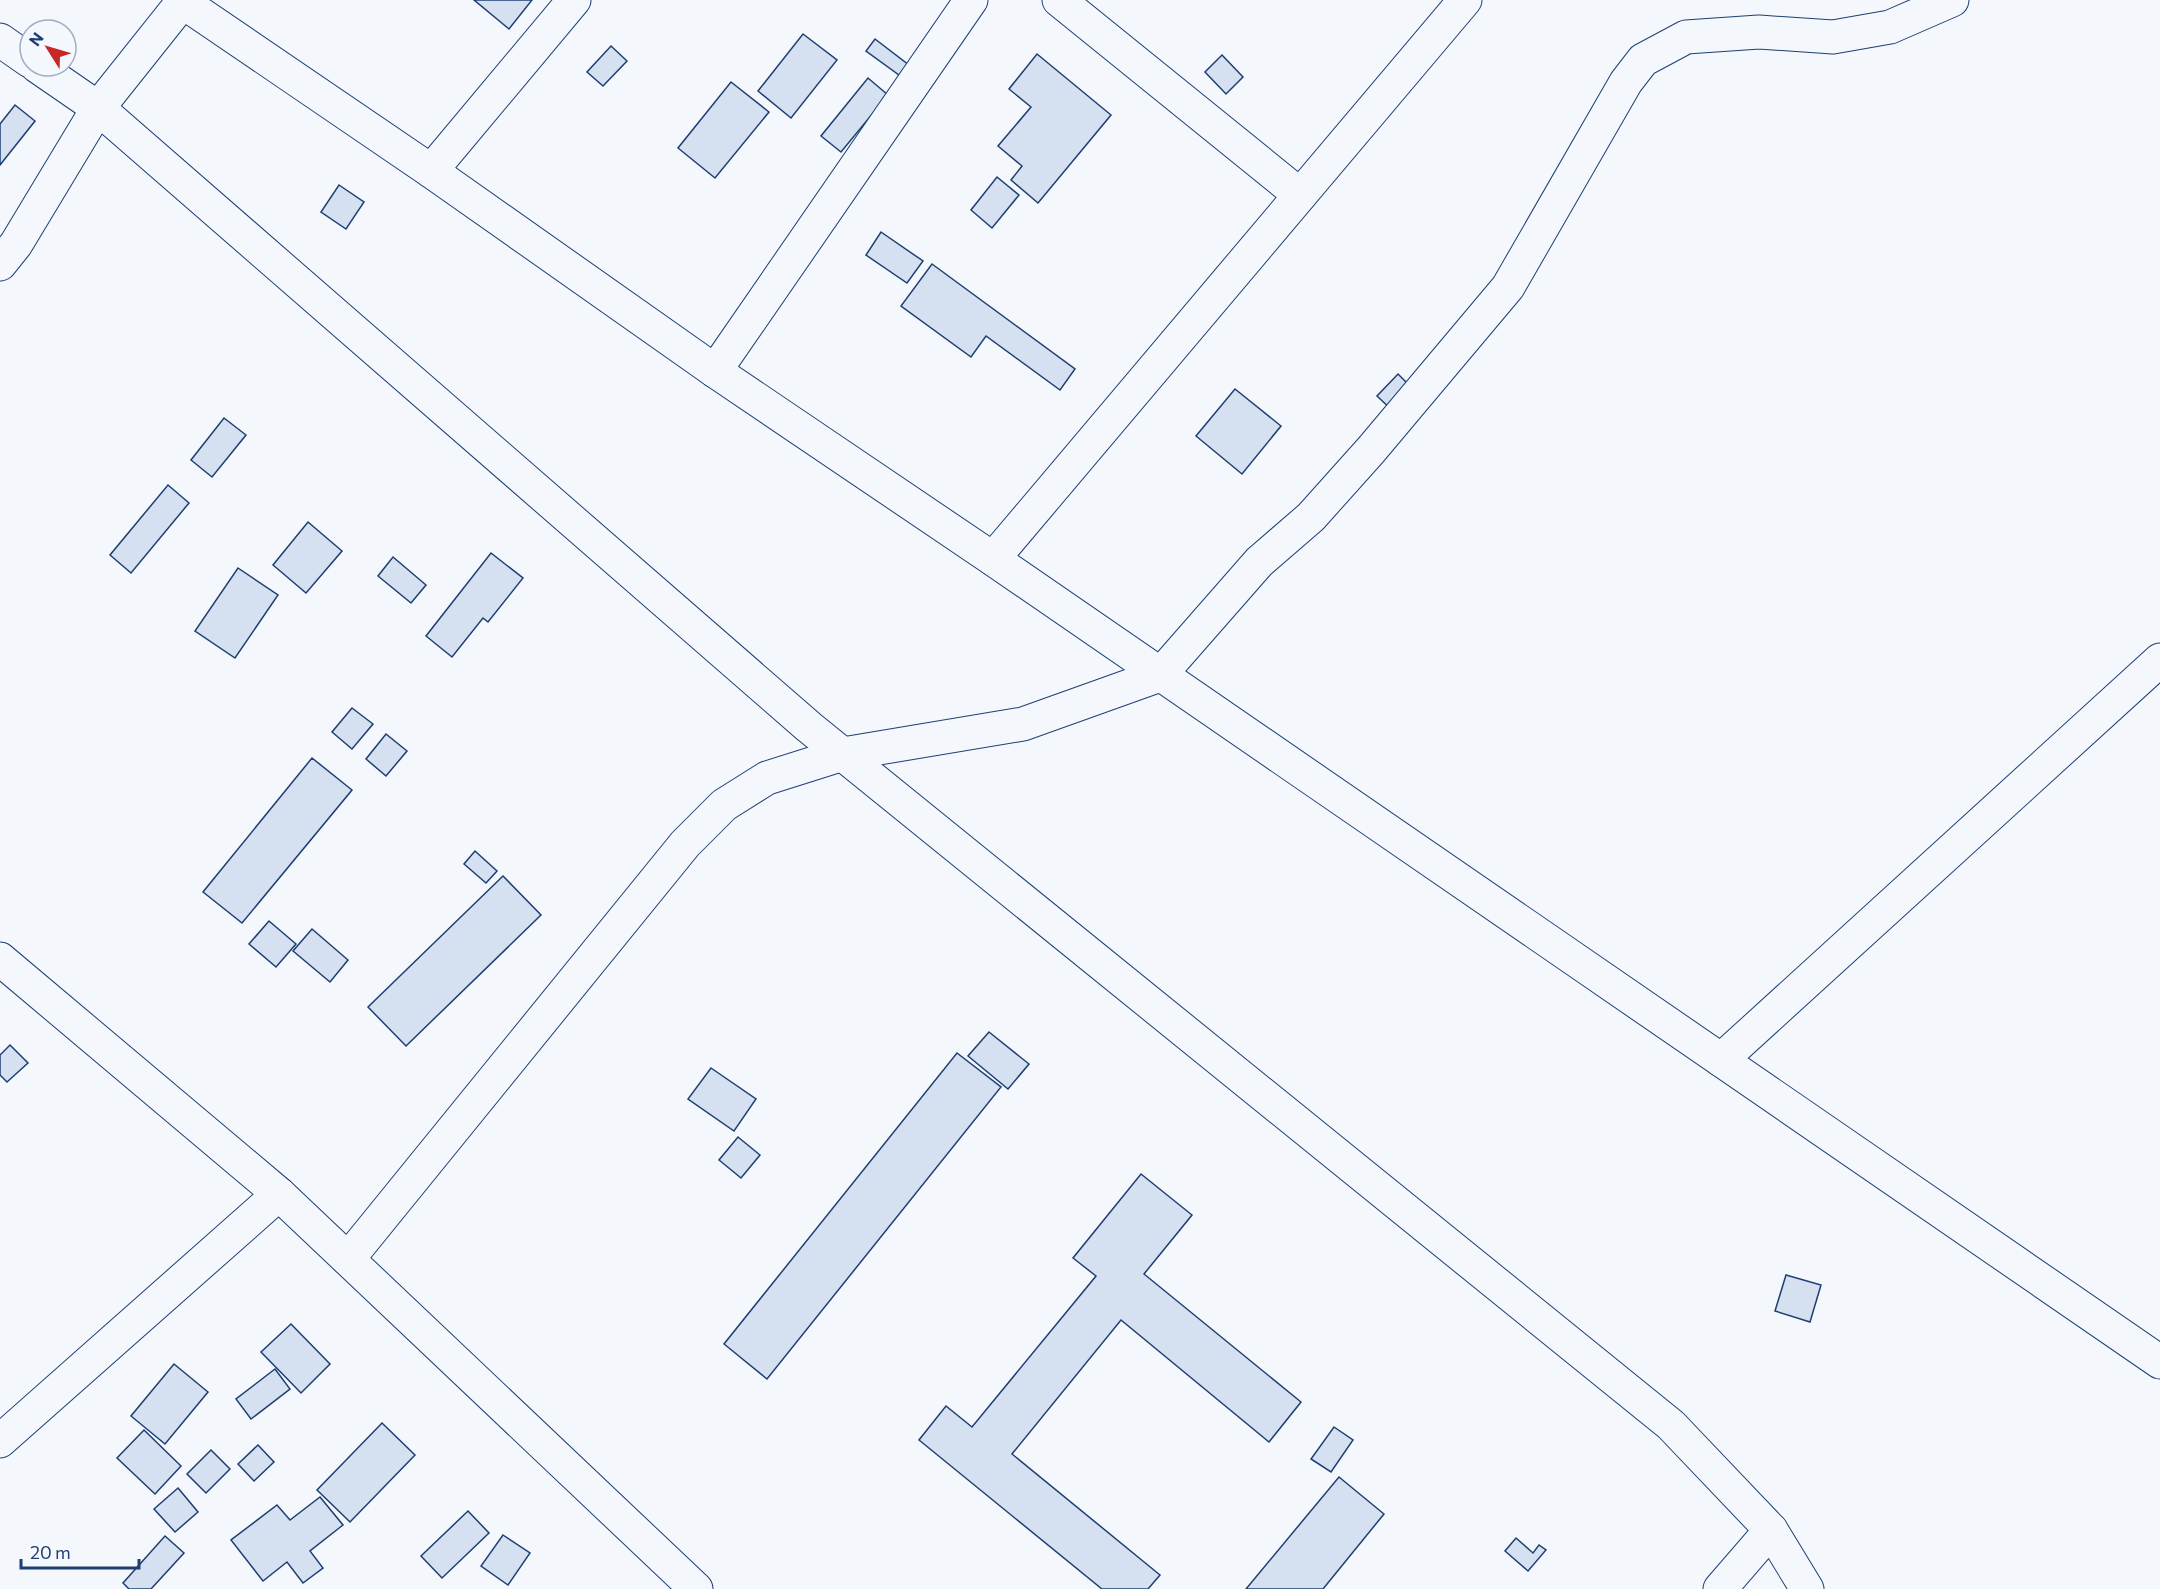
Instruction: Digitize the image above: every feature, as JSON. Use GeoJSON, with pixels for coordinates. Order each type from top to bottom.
{"type":"FeatureCollection","features":[{"type":"Feature","properties":{"kind":"street"},"geometry":{"type":"LineString","coordinates":[[431,171],[574,0]]}},
{"type":"Feature","properties":{"kind":"street"},"geometry":{"type":"LineString","coordinates":[[715,371],[971,0]]}},
{"type":"Feature","properties":{"kind":"street"},"geometry":{"type":"LineString","coordinates":[[1059,0],[1300,195]]}},
{"type":"Feature","properties":{"kind":"street"},"geometry":{"type":"LineString","coordinates":[[993,559],[1465,0]]}},
{"type":"Feature","properties":{"kind":"street"},"geometry":{"type":"LineString","coordinates":[[348,1259],[685,844],[724,805],[767,778],[843,754],[1023,724],[1160,675],[1259,562],[1319,509],[1508,287],[1626,82],[1643,60],[1686,37],[1759,32],[1833,37],[1890,27],[1952,0]]}},
{"type":"Feature","properties":{"kind":"street"},"geometry":{"type":"LineString","coordinates":[[0,264],[16,244],[98,108],[182,1],[431,171],[715,371],[993,559],[2160,1362]]}},
{"type":"Feature","properties":{"kind":"street"},"geometry":{"type":"LineString","coordinates":[[0,40],[18,53]]}},
{"type":"Feature","properties":{"kind":"street"},"geometry":{"type":"LineString","coordinates":[[55,78],[98,108],[800,719],[1671,1425],[1771,1530],[1807,1589]]}},
{"type":"Feature","properties":{"kind":"street"},"geometry":{"type":"LineString","coordinates":[[1720,1060],[2160,660]]}},
{"type":"Feature","properties":{"kind":"street"},"geometry":{"type":"LineString","coordinates":[[0,959],[279,1194],[696,1589]]}},
{"type":"Feature","properties":{"kind":"street"},"geometry":{"type":"LineString","coordinates":[[0,1441],[279,1194]]}},
{"type":"Feature","properties":{"kind":"street"},"geometry":{"type":"LineString","coordinates":[[1720,1589],[1771,1530]]}},
{"type":"Feature","properties":{"kind":"building"},"geometry":{"type":"Polygon","coordinates":[[[474,0],[532,0],[509,29],[474,0]]]}},
{"type":"Feature","properties":{"kind":"building"},"geometry":{"type":"Polygon","coordinates":[[[803,34],[837,60],[791,118],[758,91],[803,34]]]}},
{"type":"Feature","properties":{"kind":"building"},"geometry":{"type":"Polygon","coordinates":[[[875,39],[918,72],[910,83],[866,51],[875,39]]]}},
{"type":"Feature","properties":{"kind":"building"},"geometry":{"type":"Polygon","coordinates":[[[611,46],[627,61],[603,86],[587,72],[611,46]]]}},
{"type":"Feature","properties":{"kind":"building"},"geometry":{"type":"Polygon","coordinates":[[[1037,54],[1111,115],[1038,203],[1011,180],[1022,166],[998,146],[1031,107],[1009,89],[1037,54]]]}},
{"type":"Feature","properties":{"kind":"building"},"geometry":{"type":"Polygon","coordinates":[[[1222,55],[1243,77],[1226,94],[1205,72],[1222,55]]]}},
{"type":"Feature","properties":{"kind":"building"},"geometry":{"type":"Polygon","coordinates":[[[868,78],[888,95],[841,152],[821,136],[868,78]]]}},
{"type":"Feature","properties":{"kind":"building"},"geometry":{"type":"Polygon","coordinates":[[[731,82],[769,112],[715,178],[678,148],[731,82]]]}},
{"type":"Feature","properties":{"kind":"building"},"geometry":{"type":"Polygon","coordinates":[[[15,105],[35,121],[0,165],[0,124],[15,105]]]}},
{"type":"Feature","properties":{"kind":"building"},"geometry":{"type":"Polygon","coordinates":[[[997,177],[1019,195],[992,228],[971,210],[997,177]]]}},
{"type":"Feature","properties":{"kind":"building"},"geometry":{"type":"Polygon","coordinates":[[[339,185],[364,202],[346,229],[321,212],[339,185]]]}},
{"type":"Feature","properties":{"kind":"building"},"geometry":{"type":"Polygon","coordinates":[[[881,232],[923,261],[907,283],[866,255],[881,232]]]}},
{"type":"Feature","properties":{"kind":"building"},"geometry":{"type":"Polygon","coordinates":[[[932,264],[1075,369],[1060,390],[986,336],[971,357],[901,306],[932,264]]]}},
{"type":"Feature","properties":{"kind":"building"},"geometry":{"type":"Polygon","coordinates":[[[1398,374],[1414,390],[1394,412],[1377,396],[1398,374]]]}},
{"type":"Feature","properties":{"kind":"building"},"geometry":{"type":"Polygon","coordinates":[[[1235,389],[1281,426],[1242,474],[1196,436],[1235,389]]]}},
{"type":"Feature","properties":{"kind":"building"},"geometry":{"type":"Polygon","coordinates":[[[224,418],[246,435],[212,477],[191,460],[224,418]]]}},
{"type":"Feature","properties":{"kind":"building"},"geometry":{"type":"Polygon","coordinates":[[[168,485],[189,503],[131,573],[110,555],[168,485]]]}},
{"type":"Feature","properties":{"kind":"building"},"geometry":{"type":"Polygon","coordinates":[[[308,522],[342,551],[306,593],[273,565],[308,522]]]}},
{"type":"Feature","properties":{"kind":"building"},"geometry":{"type":"Polygon","coordinates":[[[491,553],[523,578],[488,622],[483,618],[452,657],[426,636],[491,553]]]}},
{"type":"Feature","properties":{"kind":"building"},"geometry":{"type":"Polygon","coordinates":[[[393,557],[426,585],[411,603],[378,576],[393,557]]]}},
{"type":"Feature","properties":{"kind":"building"},"geometry":{"type":"Polygon","coordinates":[[[238,568],[278,595],[235,658],[195,631],[238,568]]]}},
{"type":"Feature","properties":{"kind":"building"},"geometry":{"type":"Polygon","coordinates":[[[352,708],[373,724],[352,749],[332,732],[352,708]]]}},
{"type":"Feature","properties":{"kind":"building"},"geometry":{"type":"Polygon","coordinates":[[[386,734],[407,751],[386,776],[366,759],[386,734]]]}},
{"type":"Feature","properties":{"kind":"building"},"geometry":{"type":"Polygon","coordinates":[[[312,758],[352,790],[242,923],[203,892],[312,758]]]}},
{"type":"Feature","properties":{"kind":"building"},"geometry":{"type":"Polygon","coordinates":[[[475,851],[497,871],[486,883],[464,864],[475,851]]]}},
{"type":"Feature","properties":{"kind":"building"},"geometry":{"type":"Polygon","coordinates":[[[503,876],[541,915],[406,1046],[368,1007],[503,876]]]}},
{"type":"Feature","properties":{"kind":"building"},"geometry":{"type":"Polygon","coordinates":[[[269,921],[296,944],[276,967],[249,944],[269,921]]]}},
{"type":"Feature","properties":{"kind":"building"},"geometry":{"type":"Polygon","coordinates":[[[312,929],[348,960],[330,982],[293,951],[312,929]]]}},
{"type":"Feature","properties":{"kind":"building"},"geometry":{"type":"Polygon","coordinates":[[[989,1032],[1029,1064],[1008,1089],[968,1056],[989,1032]]]}},
{"type":"Feature","properties":{"kind":"building"},"geometry":{"type":"Polygon","coordinates":[[[10,1045],[28,1063],[7,1082],[0,1075],[0,1055],[10,1045]]]}},
{"type":"Feature","properties":{"kind":"building"},"geometry":{"type":"Polygon","coordinates":[[[957,1053],[1001,1087],[767,1379],[724,1344],[957,1053]]]}},
{"type":"Feature","properties":{"kind":"building"},"geometry":{"type":"Polygon","coordinates":[[[711,1068],[756,1099],[734,1131],[688,1099],[711,1068]]]}},
{"type":"Feature","properties":{"kind":"building"},"geometry":{"type":"Polygon","coordinates":[[[738,1137],[760,1155],[741,1178],[719,1160],[738,1137]]]}},
{"type":"Feature","properties":{"kind":"building"},"geometry":{"type":"Polygon","coordinates":[[[1141,1174],[1192,1215],[1144,1274],[1301,1402],[1269,1442],[1121,1320],[1012,1454],[1160,1575],[1148,1589],[1102,1589],[919,1440],[946,1406],[972,1427],[1096,1276],[1073,1258],[1141,1174]]]}},
{"type":"Feature","properties":{"kind":"building"},"geometry":{"type":"Polygon","coordinates":[[[1786,1275],[1821,1285],[1810,1322],[1775,1311],[1786,1275]]]}},
{"type":"Feature","properties":{"kind":"building"},"geometry":{"type":"Polygon","coordinates":[[[291,1324],[330,1364],[301,1393],[261,1352],[291,1324]]]}},
{"type":"Feature","properties":{"kind":"building"},"geometry":{"type":"Polygon","coordinates":[[[174,1364],[208,1392],[165,1444],[131,1416],[174,1364]]]}},
{"type":"Feature","properties":{"kind":"building"},"geometry":{"type":"Polygon","coordinates":[[[275,1369],[290,1389],[251,1419],[236,1399],[275,1369]]]}},
{"type":"Feature","properties":{"kind":"building"},"geometry":{"type":"Polygon","coordinates":[[[382,1423],[415,1455],[350,1522],[317,1490],[382,1423]]]}},
{"type":"Feature","properties":{"kind":"building"},"geometry":{"type":"Polygon","coordinates":[[[1334,1427],[1353,1440],[1331,1472],[1311,1459],[1334,1427]]]}},
{"type":"Feature","properties":{"kind":"building"},"geometry":{"type":"Polygon","coordinates":[[[144,1430],[181,1466],[155,1494],[117,1458],[144,1430]]]}},
{"type":"Feature","properties":{"kind":"building"},"geometry":{"type":"Polygon","coordinates":[[[258,1445],[274,1462],[254,1481],[238,1464],[258,1445]]]}},
{"type":"Feature","properties":{"kind":"building"},"geometry":{"type":"Polygon","coordinates":[[[211,1450],[230,1469],[206,1493],[187,1474],[211,1450]]]}},
{"type":"Feature","properties":{"kind":"building"},"geometry":{"type":"Polygon","coordinates":[[[1339,1477],[1384,1514],[1323,1589],[1246,1589],[1339,1477]]]}},
{"type":"Feature","properties":{"kind":"building"},"geometry":{"type":"Polygon","coordinates":[[[178,1488],[198,1512],[175,1532],[154,1509],[178,1488]]]}},
{"type":"Feature","properties":{"kind":"building"},"geometry":{"type":"Polygon","coordinates":[[[320,1497],[343,1525],[310,1551],[323,1568],[303,1583],[287,1562],[263,1581],[231,1540],[277,1505],[290,1520],[320,1497]]]}},
{"type":"Feature","properties":{"kind":"building"},"geometry":{"type":"Polygon","coordinates":[[[468,1511],[489,1533],[442,1578],[421,1556],[468,1511]]]}},
{"type":"Feature","properties":{"kind":"building"},"geometry":{"type":"Polygon","coordinates":[[[503,1535],[530,1553],[508,1585],[481,1566],[503,1535]]]}},
{"type":"Feature","properties":{"kind":"building"},"geometry":{"type":"Polygon","coordinates":[[[165,1536],[184,1553],[151,1589],[129,1589],[123,1583],[165,1536]]]}},
{"type":"Feature","properties":{"kind":"building"},"geometry":{"type":"Polygon","coordinates":[[[1516,1538],[1533,1553],[1539,1545],[1546,1550],[1528,1571],[1505,1551],[1516,1538]]]}}]}
